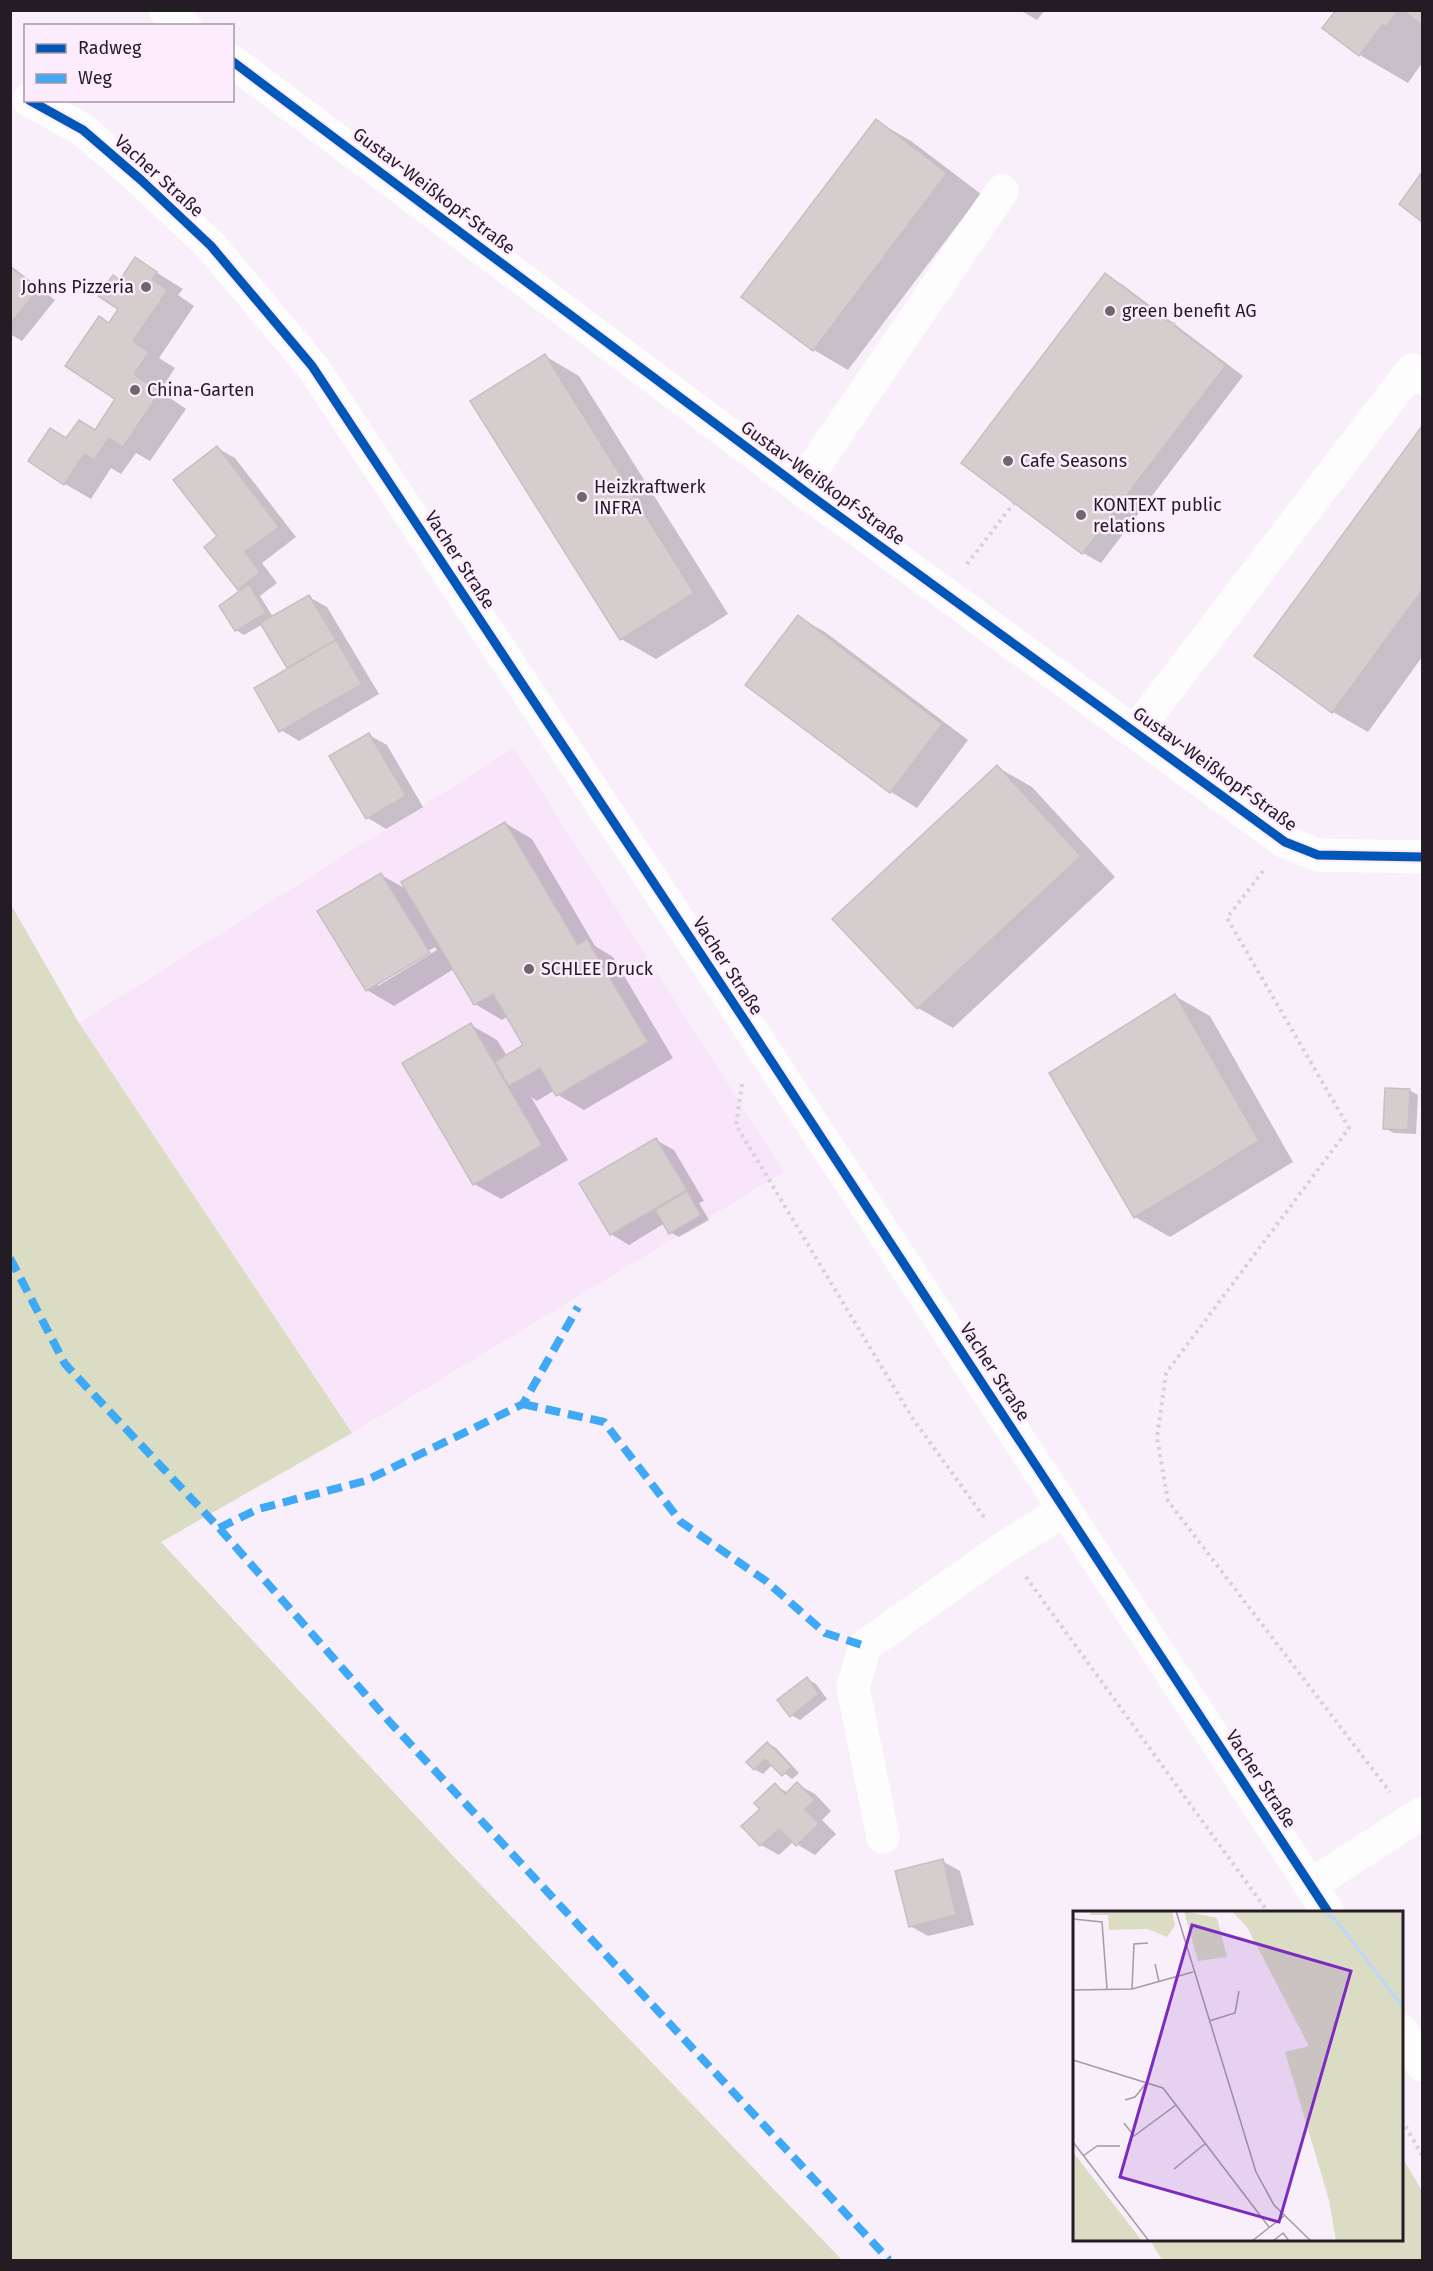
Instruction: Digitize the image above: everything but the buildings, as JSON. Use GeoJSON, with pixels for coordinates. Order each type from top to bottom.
{"type":"FeatureCollection","features":[{"type":"Feature","properties":{"kind":"street"},"geometry":{"type":"LineString","coordinates":[[165,10],[182,24]]}},
{"type":"Feature","properties":{"kind":"street","name":"Gustav-Weißkopf-Straße"},"geometry":{"type":"LineString","coordinates":[[234,62],[800,487],[1285,842],[1318,855],[1422,857]]}},
{"type":"Feature","properties":{"kind":"street","name":"Vacher Straße"},"geometry":{"type":"LineString","coordinates":[[10,90],[24,98]]}},
{"type":"Feature","properties":{"kind":"street","name":"Vacher Straße"},"geometry":{"type":"LineString","coordinates":[[31,102],[83,130],[141,180],[211,246],[312,366],[1327,1911]]}},
{"type":"Feature","properties":{"kind":"street"},"geometry":{"type":"LineString","coordinates":[[800,487],[1002,191]]}},
{"type":"Feature","properties":{"kind":"street"},"geometry":{"type":"LineString","coordinates":[[1135,732],[1170,666],[1412,370],[1422,378]]}},
{"type":"Feature","properties":{"kind":"street"},"geometry":{"type":"LineString","coordinates":[[883,1837],[853,1687],[864,1646],[1005,1547],[1065,1510]]}},
{"type":"Feature","properties":{"kind":"street"},"geometry":{"type":"LineString","coordinates":[[1311,1885],[1417,1816]]}},
{"type":"Feature","properties":{"kind":"street"},"geometry":{"type":"LineString","coordinates":[[1403,2034],[1422,2065]]}},
{"type":"Feature","properties":{"kind":"path"},"geometry":{"type":"LineString","coordinates":[[1173,325],[1179,316]]}},
{"type":"Feature","properties":{"kind":"path"},"geometry":{"type":"LineString","coordinates":[[944,593],[1014,503]]}},
{"type":"Feature","properties":{"kind":"path"},"geometry":{"type":"LineString","coordinates":[[1285,842],[1227,918],[1349,1128],[1166,1373],[1158,1438],[1168,1501],[1417,1816]]}},
{"type":"Feature","properties":{"kind":"path"},"geometry":{"type":"LineString","coordinates":[[742,1082],[736,1125],[913,1419],[1267,1911]]}},
{"type":"Feature","properties":{"kind":"path"},"geometry":{"type":"LineString","coordinates":[[1403,2123],[1422,2155]]}},
{"type":"Feature","properties":{"kind":"shaded area"},"geometry":{"type":"Polygon","coordinates":[[[514,748],[784,1172],[352,1433],[79,1023],[514,748]]]}},
{"type":"Feature","properties":{"kind":"green space"},"geometry":{"type":"Polygon","coordinates":[[[10,903],[79,1023],[352,1433],[161,1542],[455,1858],[842,2260],[11,2260],[10,903]]]}},
{"type":"Feature","properties":{"kind":"green space"},"geometry":{"type":"Polygon","coordinates":[[[1403,2159],[1422,2191],[1422,2260],[1162,2260],[1151,2241],[1403,2241],[1403,2159]]]}},
{"type":"Feature","properties":{"kind":"marked path"},"geometry":{"type":"LineString","coordinates":[[10,1258],[65,1364],[219,1528],[387,1719],[889,2260]]}},
{"type":"Feature","properties":{"kind":"marked path"},"geometry":{"type":"LineString","coordinates":[[219,1528],[258,1509],[365,1481],[523,1404],[578,1307]]}},
{"type":"Feature","properties":{"kind":"marked path"},"geometry":{"type":"LineString","coordinates":[[523,1404],[604,1422],[681,1522],[766,1581],[825,1633],[865,1646]]}},
{"type":"Feature","properties":{"kind":"cycle path"},"geometry":{"type":"LineString","coordinates":[[234,63],[810,495],[1285,842],[1318,855],[1422,857]]}},
{"type":"Feature","properties":{"kind":"cycle path"},"geometry":{"type":"LineString","coordinates":[[33,102],[83,130],[141,180],[211,246],[312,366],[749,1027],[1327,1911]]}},
{"type":"Feature","properties":{"kind":"place","name":"Johns Pizzeria"},"geometry":{"type":"Point","coordinates":[146,287]}},
{"type":"Feature","properties":{"kind":"place","name":"green benefit AG"},"geometry":{"type":"Point","coordinates":[1110,311]}},
{"type":"Feature","properties":{"kind":"place","name":"China-Garten"},"geometry":{"type":"Point","coordinates":[135,390]}},
{"type":"Feature","properties":{"kind":"place","name":"Cafe Seasons"},"geometry":{"type":"Point","coordinates":[1008,461]}},
{"type":"Feature","properties":{"kind":"place","name":"Heizkraftwerk INFRA"},"geometry":{"type":"Point","coordinates":[582,497]}},
{"type":"Feature","properties":{"kind":"place","name":"KONTEXT public relations"},"geometry":{"type":"Point","coordinates":[1081,515]}},
{"type":"Feature","properties":{"kind":"place","name":"SCHLEE Druck"},"geometry":{"type":"Point","coordinates":[529,969]}}]}
